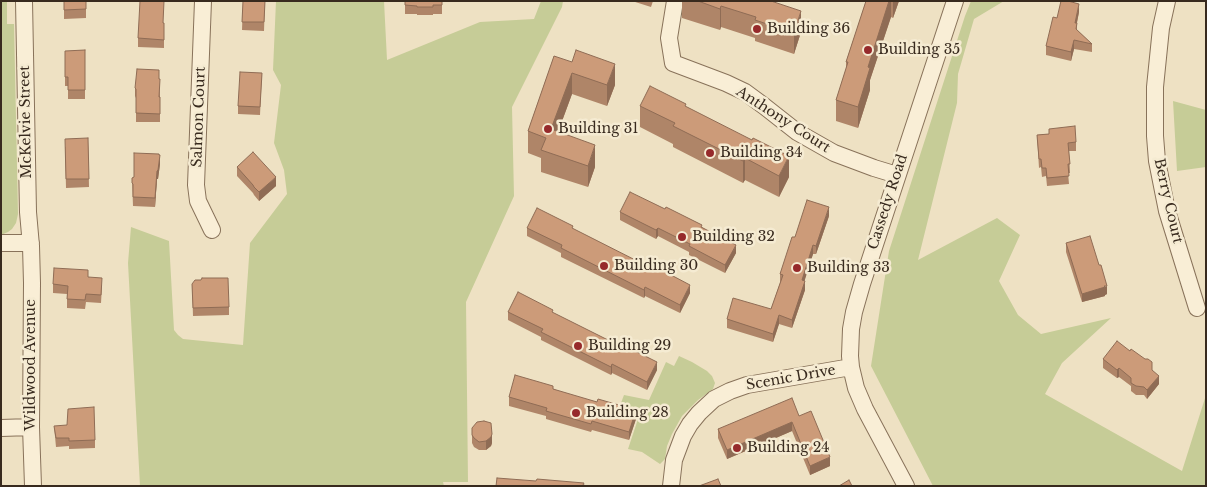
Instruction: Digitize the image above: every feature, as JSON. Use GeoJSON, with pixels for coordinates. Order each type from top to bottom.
{"type":"FeatureCollection","features":[{"type":"Feature","properties":{"kind":"street","name":"McKelvie Street"},"geometry":{"type":"LineString","coordinates":[[24,1],[28,212],[31,244]]}},
{"type":"Feature","properties":{"kind":"street","name":"Salmon Court"},"geometry":{"type":"LineString","coordinates":[[203,1],[196,185],[198,201],[212,230]]}},
{"type":"Feature","properties":{"kind":"street","name":"Anthony Court"},"geometry":{"type":"LineString","coordinates":[[675,1],[670,38],[673,63],[745,92],[797,132],[834,153],[897,175]]}},
{"type":"Feature","properties":{"kind":"street","name":"Cassedy Road"},"geometry":{"type":"LineString","coordinates":[[906,486],[865,410],[856,388],[851,368],[850,337],[854,312],[955,1]]}},
{"type":"Feature","properties":{"kind":"street","name":"Berry Court"},"geometry":{"type":"LineString","coordinates":[[1167,1],[1161,28],[1155,87],[1157,161],[1167,211],[1197,308]]}},
{"type":"Feature","properties":{"kind":"street"},"geometry":{"type":"LineString","coordinates":[[1,243],[31,244]]}},
{"type":"Feature","properties":{"kind":"street","name":"Wildwood Avenue"},"geometry":{"type":"LineString","coordinates":[[31,244],[32,486]]}},
{"type":"Feature","properties":{"kind":"street","name":"Scenic Drive"},"geometry":{"type":"LineString","coordinates":[[671,486],[674,460],[683,436],[699,413],[714,400],[730,391],[747,385],[851,368]]}},
{"type":"Feature","properties":{"kind":"street"},"geometry":{"type":"LineString","coordinates":[[1,428],[31,427]]}},
{"type":"Feature","properties":{"kind":"green space"},"geometry":{"type":"Polygon","coordinates":[[[1,1],[7,1],[7,24],[14,24],[18,214],[12,229],[1,235],[1,1]]]}},
{"type":"Feature","properties":{"kind":"green space"},"geometry":{"type":"Polygon","coordinates":[[[276,1],[384,1],[387,60],[480,22],[534,19],[541,1],[563,1],[562,7],[512,107],[514,196],[466,302],[468,482],[443,482],[444,486],[140,486],[128,263],[131,227],[169,241],[174,330],[178,335],[183,339],[243,345],[250,243],[287,194],[284,170],[274,143],[281,85],[273,70],[276,1]]]}},
{"type":"Feature","properties":{"kind":"green space"},"geometry":{"type":"Polygon","coordinates":[[[971,1],[1004,1],[974,19],[958,74],[957,103],[918,260],[997,218],[1020,235],[999,281],[1018,315],[1041,334],[1111,318],[1062,363],[1045,394],[1182,471],[1206,395],[1206,486],[933,486],[871,366],[889,251],[971,1]]]}},
{"type":"Feature","properties":{"kind":"green space"},"geometry":{"type":"Polygon","coordinates":[[[1173,101],[1206,110],[1206,167],[1177,171],[1173,101]]]}},
{"type":"Feature","properties":{"kind":"green space"},"geometry":{"type":"Polygon","coordinates":[[[679,356],[707,371],[715,383],[713,389],[698,400],[682,416],[667,446],[665,459],[660,464],[642,452],[628,449],[638,419],[634,414],[619,408],[624,395],[649,400],[666,362],[674,366],[679,356]]]}},
{"type":"Feature","properties":{"kind":"building"},"geometry":{"type":"Polygon","coordinates":[[[64,1],[86,1],[86,9],[64,10],[64,1]]]}},
{"type":"Feature","properties":{"kind":"building"},"geometry":{"type":"Polygon","coordinates":[[[140,1],[164,1],[164,40],[138,38],[140,1]]]}},
{"type":"Feature","properties":{"kind":"building"},"geometry":{"type":"Polygon","coordinates":[[[243,1],[265,1],[264,22],[242,22],[243,1]]]}},
{"type":"Feature","properties":{"kind":"building"},"geometry":{"type":"Polygon","coordinates":[[[405,1],[442,1],[442,5],[417,7],[405,5],[405,1]]]}},
{"type":"Feature","properties":{"kind":"building"},"geometry":{"type":"Polygon","coordinates":[[[698,1],[771,1],[801,11],[794,33],[755,20],[756,17],[721,6],[720,9],[698,1]]]}},
{"type":"Feature","properties":{"kind":"building"},"geometry":{"type":"Polygon","coordinates":[[[866,1],[889,1],[868,67],[870,68],[858,107],[836,100],[866,1]]]}},
{"type":"Feature","properties":{"kind":"building"},"geometry":{"type":"Polygon","coordinates":[[[1061,1],[1079,4],[1075,23],[1077,23],[1076,29],[1092,44],[1074,40],[1071,52],[1046,46],[1053,17],[1057,18],[1061,1]]]}},
{"type":"Feature","properties":{"kind":"building"},"geometry":{"type":"Polygon","coordinates":[[[85,50],[85,90],[68,90],[68,77],[65,77],[65,51],[85,50]]]}},
{"type":"Feature","properties":{"kind":"building"},"geometry":{"type":"Polygon","coordinates":[[[576,50],[615,64],[607,85],[572,73],[551,129],[595,145],[588,166],[541,150],[546,138],[528,131],[554,56],[572,62],[576,50]]]}},
{"type":"Feature","properties":{"kind":"building"},"geometry":{"type":"Polygon","coordinates":[[[137,69],[159,70],[160,114],[136,113],[135,88],[137,69]]]}},
{"type":"Feature","properties":{"kind":"building"},"geometry":{"type":"Polygon","coordinates":[[[240,72],[262,73],[260,107],[238,106],[240,72]]]}},
{"type":"Feature","properties":{"kind":"building"},"geometry":{"type":"Polygon","coordinates":[[[650,86],[752,140],[753,138],[789,156],[779,176],[745,158],[743,161],[673,126],[675,123],[640,106],[650,86]]]}},
{"type":"Feature","properties":{"kind":"building"},"geometry":{"type":"Polygon","coordinates":[[[1075,126],[1076,142],[1068,143],[1069,176],[1047,178],[1046,168],[1042,168],[1041,159],[1039,159],[1037,135],[1049,134],[1049,129],[1075,126]]]}},
{"type":"Feature","properties":{"kind":"building"},"geometry":{"type":"Polygon","coordinates":[[[88,138],[89,179],[66,179],[65,139],[88,138]]]}},
{"type":"Feature","properties":{"kind":"building"},"geometry":{"type":"Polygon","coordinates":[[[253,152],[276,177],[259,192],[237,167],[253,152]]]}},
{"type":"Feature","properties":{"kind":"building"},"geometry":{"type":"Polygon","coordinates":[[[134,153],[160,155],[155,198],[133,197],[134,153]]]}},
{"type":"Feature","properties":{"kind":"building","name":"Building 32"},"geometry":{"type":"Polygon","coordinates":[[[630,192],[702,225],[701,227],[736,245],[725,265],[689,246],[690,244],[620,212],[630,192]]]}},
{"type":"Feature","properties":{"kind":"building","name":"Building 33"},"geometry":{"type":"Polygon","coordinates":[[[807,200],[829,207],[816,246],[813,245],[802,280],[805,281],[792,320],[779,315],[773,334],[727,319],[733,298],[771,309],[783,275],[780,274],[792,237],[795,237],[807,200]]]}},
{"type":"Feature","properties":{"kind":"building","name":"Building 30"},"geometry":{"type":"Polygon","coordinates":[[[537,208],[653,269],[654,266],[690,285],[680,305],[645,287],[644,290],[561,248],[562,245],[527,228],[537,208]]]}},
{"type":"Feature","properties":{"kind":"building"},"geometry":{"type":"Polygon","coordinates":[[[1090,236],[1107,286],[1082,294],[1066,243],[1090,236]]]}},
{"type":"Feature","properties":{"kind":"building"},"geometry":{"type":"Polygon","coordinates":[[[54,268],[88,270],[88,277],[102,278],[101,295],[86,294],[85,300],[67,299],[68,286],[53,284],[54,268]]]}},
{"type":"Feature","properties":{"kind":"building"},"geometry":{"type":"Polygon","coordinates":[[[202,278],[228,278],[229,307],[193,308],[192,284],[195,280],[201,280],[202,278]]]}},
{"type":"Feature","properties":{"kind":"building","name":"Building 29"},"geometry":{"type":"Polygon","coordinates":[[[518,292],[553,310],[552,312],[657,362],[647,382],[612,364],[611,367],[541,332],[543,329],[508,312],[518,292]]]}},
{"type":"Feature","properties":{"kind":"building"},"geometry":{"type":"Polygon","coordinates":[[[1117,341],[1130,351],[1131,349],[1152,362],[1152,370],[1159,376],[1147,390],[1144,387],[1131,383],[1131,378],[1119,368],[1117,370],[1103,359],[1117,341]]]}},
{"type":"Feature","properties":{"kind":"building","name":"Building 28"},"geometry":{"type":"Polygon","coordinates":[[[515,375],[597,402],[598,399],[636,410],[629,432],[592,421],[591,424],[546,411],[547,408],[509,397],[515,375]]]}},
{"type":"Feature","properties":{"kind":"building","name":"Building 24"},"geometry":{"type":"Polygon","coordinates":[[[792,398],[799,416],[811,411],[830,457],[810,466],[792,422],[727,450],[718,429],[792,398]]]}},
{"type":"Feature","properties":{"kind":"building"},"geometry":{"type":"Polygon","coordinates":[[[94,407],[95,440],[69,441],[69,438],[56,438],[54,426],[67,425],[68,409],[94,407]]]}},
{"type":"Feature","properties":{"kind":"building"},"geometry":{"type":"Polygon","coordinates":[[[477,422],[491,423],[492,434],[486,441],[479,442],[472,435],[472,428],[477,422]]]}},
{"type":"Feature","properties":{"kind":"building"},"geometry":{"type":"Polygon","coordinates":[[[497,478],[584,483],[583,485],[588,486],[496,486],[497,478]]]}},
{"type":"Feature","properties":{"kind":"building"},"geometry":{"type":"Polygon","coordinates":[[[718,479],[721,486],[699,486],[718,479]]]}},
{"type":"Feature","properties":{"kind":"building"},"geometry":{"type":"Polygon","coordinates":[[[849,480],[852,486],[839,486],[849,480]]]}},
{"type":"Feature","properties":{"kind":"place","name":"Building 36"},"geometry":{"type":"Point","coordinates":[757,29]}},
{"type":"Feature","properties":{"kind":"place","name":"Building 35"},"geometry":{"type":"Point","coordinates":[868,50]}},
{"type":"Feature","properties":{"kind":"place","name":"Building 31"},"geometry":{"type":"Point","coordinates":[548,129]}},
{"type":"Feature","properties":{"kind":"place","name":"Building 34"},"geometry":{"type":"Point","coordinates":[710,153]}},
{"type":"Feature","properties":{"kind":"place","name":"Building 32"},"geometry":{"type":"Point","coordinates":[682,237]}},
{"type":"Feature","properties":{"kind":"place","name":"Building 30"},"geometry":{"type":"Point","coordinates":[604,266]}},
{"type":"Feature","properties":{"kind":"place","name":"Building 33"},"geometry":{"type":"Point","coordinates":[797,268]}},
{"type":"Feature","properties":{"kind":"place","name":"Building 29"},"geometry":{"type":"Point","coordinates":[578,346]}},
{"type":"Feature","properties":{"kind":"place","name":"Building 28"},"geometry":{"type":"Point","coordinates":[576,413]}},
{"type":"Feature","properties":{"kind":"place","name":"Building 24"},"geometry":{"type":"Point","coordinates":[737,448]}}]}
